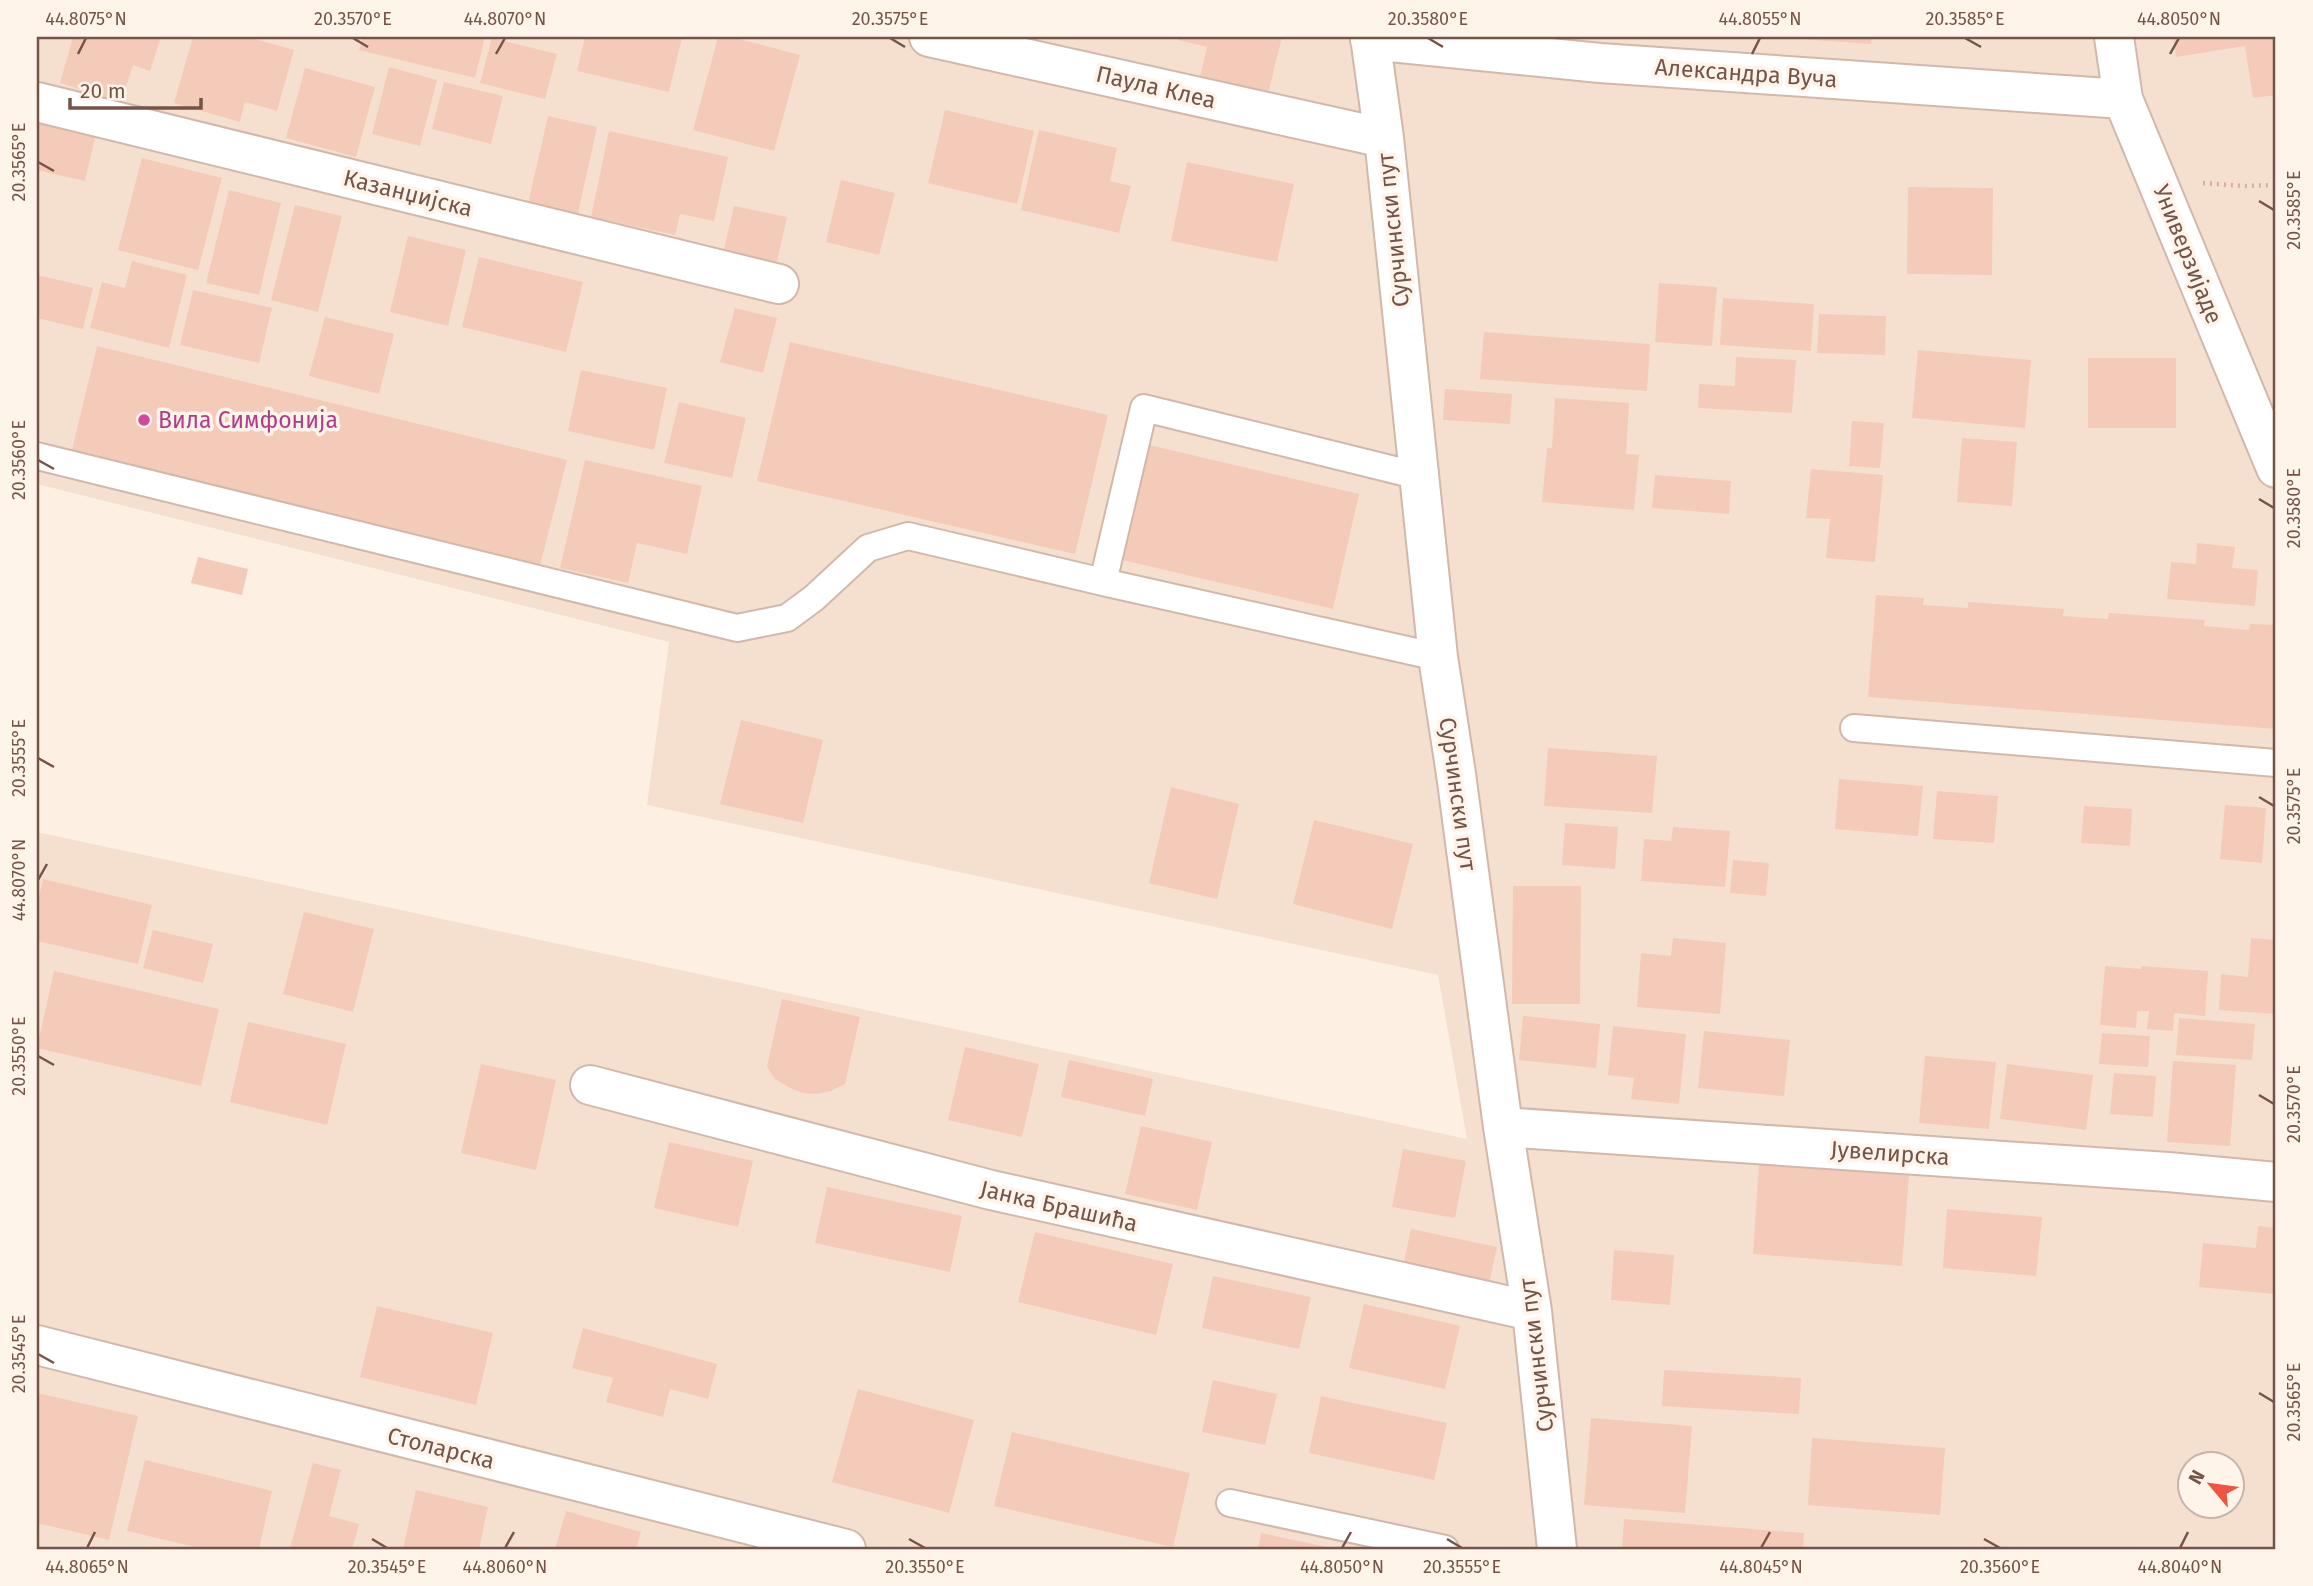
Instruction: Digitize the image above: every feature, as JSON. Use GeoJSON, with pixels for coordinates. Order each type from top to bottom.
{"type":"FeatureCollection","features":[{"type":"Feature","properties":{"kind":"street","name":"Паула Клеа"},"geometry":{"type":"LineString","coordinates":[[929,37],[1384,138]]}},
{"type":"Feature","properties":{"kind":"street","name":"Универзијаде"},"geometry":{"type":"LineString","coordinates":[[2114,37],[2123,99],[2276,468]]}},
{"type":"Feature","properties":{"kind":"street","name":"Сурчински пут"},"geometry":{"type":"LineString","coordinates":[[1370,38],[1384,138],[1437,657],[1456,774],[1503,1127],[1532,1311],[1556,1549]]}},
{"type":"Feature","properties":{"kind":"street","name":"Александра Вуча"},"geometry":{"type":"LineString","coordinates":[[1370,38],[1600,63],[2123,99]]}},
{"type":"Feature","properties":{"kind":"street","name":"Казанџијска"},"geometry":{"type":"LineString","coordinates":[[37,102],[779,284]]}},
{"type":"Feature","properties":{"kind":"street","name":"Јанка Брашића"},"geometry":{"type":"LineString","coordinates":[[590,1085],[991,1191],[1532,1311]]}},
{"type":"Feature","properties":{"kind":"street","name":"Јувелирска"},"geometry":{"type":"LineString","coordinates":[[1503,1127],[2154,1171],[2276,1182]]}},
{"type":"Feature","properties":{"kind":"street","name":"Столарска"},"geometry":{"type":"LineString","coordinates":[[37,1345],[846,1549]]}},
{"type":"Feature","properties":{"kind":"lane"},"geometry":{"type":"LineString","coordinates":[[1103,582],[1144,408],[1419,475]]}},
{"type":"Feature","properties":{"kind":"lane"},"geometry":{"type":"LineString","coordinates":[[37,456],[737,628],[768,624],[787,618],[814,598],[868,548],[908,536],[1437,657]]}},
{"type":"Feature","properties":{"kind":"lane"},"geometry":{"type":"LineString","coordinates":[[1854,728],[2276,763]]}},
{"type":"Feature","properties":{"kind":"lane"},"geometry":{"type":"LineString","coordinates":[[1230,1503],[1445,1549]]}},
{"type":"Feature","properties":{"kind":"path"},"geometry":{"type":"LineString","coordinates":[[2154,173],[2206,184],[2276,185]]}},
{"type":"Feature","properties":{"kind":"shaded area"},"geometry":{"type":"Polygon","coordinates":[[[37,37],[2276,37],[2276,1549],[37,1549],[37,832],[1467,1139],[1438,975],[647,805],[669,642],[37,484],[37,37]]]}},
{"type":"Feature","properties":{"kind":"building"},"geometry":{"type":"Polygon","coordinates":[[[73,37],[161,37],[150,71],[133,65],[121,102],[60,83],[73,37]]]}},
{"type":"Feature","properties":{"kind":"building"},"geometry":{"type":"Polygon","coordinates":[[[193,37],[248,37],[294,50],[277,111],[245,102],[240,122],[174,103],[193,37]]]}},
{"type":"Feature","properties":{"kind":"building"},"geometry":{"type":"Polygon","coordinates":[[[363,37],[485,37],[475,78],[359,50],[363,37]]]}},
{"type":"Feature","properties":{"kind":"building"},"geometry":{"type":"Polygon","coordinates":[[[585,37],[682,37],[669,92],[577,71],[585,37]]]}},
{"type":"Feature","properties":{"kind":"building"},"geometry":{"type":"Polygon","coordinates":[[[718,37],[731,37],[800,55],[774,151],[693,130],[718,37]]]}},
{"type":"Feature","properties":{"kind":"building"},"geometry":{"type":"Polygon","coordinates":[[[1179,37],[1282,37],[1268,94],[1200,77],[1207,47],[1178,40],[1179,37]]]}},
{"type":"Feature","properties":{"kind":"building"},"geometry":{"type":"Polygon","coordinates":[[[1799,37],[1872,37],[1871,44],[1799,37]]]}},
{"type":"Feature","properties":{"kind":"building"},"geometry":{"type":"Polygon","coordinates":[[[2173,37],[2276,37],[2276,95],[2253,98],[2245,46],[2176,57],[2173,37]]]}},
{"type":"Feature","properties":{"kind":"building"},"geometry":{"type":"Polygon","coordinates":[[[492,38],[557,54],[545,99],[480,83],[492,38]]]}},
{"type":"Feature","properties":{"kind":"building"},"geometry":{"type":"Polygon","coordinates":[[[389,67],[437,80],[420,146],[372,134],[389,67]]]}},
{"type":"Feature","properties":{"kind":"building"},"geometry":{"type":"Polygon","coordinates":[[[305,68],[375,87],[356,157],[286,138],[305,68]]]}},
{"type":"Feature","properties":{"kind":"building"},"geometry":{"type":"Polygon","coordinates":[[[444,82],[503,96],[491,144],[432,129],[444,82]]]}},
{"type":"Feature","properties":{"kind":"building"},"geometry":{"type":"Polygon","coordinates":[[[945,110],[1034,131],[1017,204],[928,183],[945,110]]]}},
{"type":"Feature","properties":{"kind":"building"},"geometry":{"type":"Polygon","coordinates":[[[548,116],[597,127],[577,218],[527,208],[548,116]]]}},
{"type":"Feature","properties":{"kind":"building"},"geometry":{"type":"Polygon","coordinates":[[[37,120],[96,133],[85,181],[37,170],[37,120]]]}},
{"type":"Feature","properties":{"kind":"building"},"geometry":{"type":"Polygon","coordinates":[[[1039,130],[1117,148],[1110,181],[1131,186],[1119,233],[1021,210],[1039,130]]]}},
{"type":"Feature","properties":{"kind":"building"},"geometry":{"type":"Polygon","coordinates":[[[609,131],[728,157],[714,221],[680,214],[675,235],[591,217],[609,131]]]}},
{"type":"Feature","properties":{"kind":"building"},"geometry":{"type":"Polygon","coordinates":[[[142,158],[222,178],[198,270],[118,250],[142,158]]]}},
{"type":"Feature","properties":{"kind":"building"},"geometry":{"type":"Polygon","coordinates":[[[1187,162],[1294,184],[1277,262],[1171,241],[1187,162]]]}},
{"type":"Feature","properties":{"kind":"building"},"geometry":{"type":"Polygon","coordinates":[[[841,180],[895,193],[879,255],[826,242],[841,180]]]}},
{"type":"Feature","properties":{"kind":"building"},"geometry":{"type":"Polygon","coordinates":[[[1908,187],[1993,188],[1992,275],[1907,274],[1908,187]]]}},
{"type":"Feature","properties":{"kind":"building"},"geometry":{"type":"Polygon","coordinates":[[[229,190],[281,203],[259,295],[206,283],[229,190]]]}},
{"type":"Feature","properties":{"kind":"building"},"geometry":{"type":"Polygon","coordinates":[[[295,205],[342,216],[318,312],[271,300],[295,205]]]}},
{"type":"Feature","properties":{"kind":"building"},"geometry":{"type":"Polygon","coordinates":[[[734,206],[787,217],[776,265],[723,253],[734,206]]]}},
{"type":"Feature","properties":{"kind":"building"},"geometry":{"type":"Polygon","coordinates":[[[408,236],[466,250],[448,326],[390,312],[408,236]]]}},
{"type":"Feature","properties":{"kind":"building"},"geometry":{"type":"Polygon","coordinates":[[[479,257],[583,282],[566,352],[462,327],[479,257]]]}},
{"type":"Feature","properties":{"kind":"building"},"geometry":{"type":"Polygon","coordinates":[[[132,261],[187,275],[169,348],[90,328],[102,282],[125,288],[132,261]]]}},
{"type":"Feature","properties":{"kind":"building"},"geometry":{"type":"Polygon","coordinates":[[[37,275],[93,288],[83,329],[37,318],[37,275]]]}},
{"type":"Feature","properties":{"kind":"building"},"geometry":{"type":"Polygon","coordinates":[[[1659,283],[1717,287],[1712,346],[1655,342],[1659,283]]]}},
{"type":"Feature","properties":{"kind":"building"},"geometry":{"type":"Polygon","coordinates":[[[193,290],[272,308],[259,363],[180,345],[193,290]]]}},
{"type":"Feature","properties":{"kind":"building"},"geometry":{"type":"Polygon","coordinates":[[[1723,298],[1814,304],[1811,351],[1720,345],[1723,298]]]}},
{"type":"Feature","properties":{"kind":"building"},"geometry":{"type":"Polygon","coordinates":[[[735,308],[777,318],[763,373],[720,362],[735,308]]]}},
{"type":"Feature","properties":{"kind":"building"},"geometry":{"type":"Polygon","coordinates":[[[1819,314],[1886,316],[1885,355],[1817,353],[1819,314]]]}},
{"type":"Feature","properties":{"kind":"building"},"geometry":{"type":"Polygon","coordinates":[[[325,317],[394,334],[379,394],[309,376],[325,317]]]}},
{"type":"Feature","properties":{"kind":"building"},"geometry":{"type":"Polygon","coordinates":[[[1484,332],[1650,344],[1647,391],[1480,379],[1484,332]]]}},
{"type":"Feature","properties":{"kind":"building"},"geometry":{"type":"Polygon","coordinates":[[[790,342],[1108,415],[1075,554],[757,481],[790,342]]]}},
{"type":"Feature","properties":{"kind":"building"},"geometry":{"type":"Polygon","coordinates":[[[97,346],[567,460],[540,565],[72,450],[97,346]]]}},
{"type":"Feature","properties":{"kind":"building"},"geometry":{"type":"Polygon","coordinates":[[[1918,350],[2031,360],[2025,428],[1912,418],[1918,350]]]}},
{"type":"Feature","properties":{"kind":"building"},"geometry":{"type":"Polygon","coordinates":[[[1736,357],[1796,360],[1792,413],[1698,408],[1699,384],[1735,386],[1736,357]]]}},
{"type":"Feature","properties":{"kind":"building"},"geometry":{"type":"Polygon","coordinates":[[[2088,358],[2176,358],[2176,428],[2088,428],[2088,358]]]}},
{"type":"Feature","properties":{"kind":"building"},"geometry":{"type":"Polygon","coordinates":[[[581,370],[667,388],[654,450],[568,431],[581,370]]]}},
{"type":"Feature","properties":{"kind":"building"},"geometry":{"type":"Polygon","coordinates":[[[1445,389],[1512,394],[1510,424],[1443,420],[1445,389]]]}},
{"type":"Feature","properties":{"kind":"building"},"geometry":{"type":"Polygon","coordinates":[[[1555,398],[1629,403],[1626,454],[1639,455],[1634,510],[1542,502],[1547,448],[1552,448],[1555,398]]]}},
{"type":"Feature","properties":{"kind":"building"},"geometry":{"type":"Polygon","coordinates":[[[679,402],[746,418],[732,478],[664,463],[679,402]]]}},
{"type":"Feature","properties":{"kind":"building"},"geometry":{"type":"Polygon","coordinates":[[[1852,421],[1884,423],[1880,468],[1849,466],[1852,421]]]}},
{"type":"Feature","properties":{"kind":"building"},"geometry":{"type":"Polygon","coordinates":[[[1962,438],[2017,442],[2012,506],[1957,502],[1962,438]]]}},
{"type":"Feature","properties":{"kind":"building"},"geometry":{"type":"Polygon","coordinates":[[[1149,445],[1359,494],[1333,609],[1122,560],[1149,445]]]}},
{"type":"Feature","properties":{"kind":"building"},"geometry":{"type":"Polygon","coordinates":[[[585,460],[702,486],[687,554],[637,543],[628,583],[560,568],[585,460]]]}},
{"type":"Feature","properties":{"kind":"building"},"geometry":{"type":"Polygon","coordinates":[[[1811,469],[1883,475],[1875,562],[1826,558],[1830,519],[1806,518],[1811,469]]]}},
{"type":"Feature","properties":{"kind":"building"},"geometry":{"type":"Polygon","coordinates":[[[1655,475],[1731,481],[1729,514],[1652,508],[1655,475]]]}},
{"type":"Feature","properties":{"kind":"building"},"geometry":{"type":"Polygon","coordinates":[[[2197,543],[2235,547],[2232,568],[2258,570],[2255,606],[2167,599],[2171,562],[2196,564],[2197,543]]]}},
{"type":"Feature","properties":{"kind":"building"},"geometry":{"type":"Polygon","coordinates":[[[198,557],[248,569],[242,595],[191,583],[198,557]]]}},
{"type":"Feature","properties":{"kind":"building"},"geometry":{"type":"Polygon","coordinates":[[[1876,595],[1924,598],[1923,605],[1968,608],[1968,602],[2064,609],[2063,616],[2108,619],[2109,613],[2205,620],[2204,626],[2249,630],[2250,624],[2276,625],[2276,729],[1868,697],[1876,595]]]}},
{"type":"Feature","properties":{"kind":"building"},"geometry":{"type":"Polygon","coordinates":[[[741,720],[823,740],[803,823],[720,804],[741,720]]]}},
{"type":"Feature","properties":{"kind":"building"},"geometry":{"type":"Polygon","coordinates":[[[1548,748],[1657,756],[1652,813],[1544,806],[1548,748]]]}},
{"type":"Feature","properties":{"kind":"building"},"geometry":{"type":"Polygon","coordinates":[[[1839,779],[1923,786],[1918,836],[1835,829],[1839,779]]]}},
{"type":"Feature","properties":{"kind":"building"},"geometry":{"type":"Polygon","coordinates":[[[1171,787],[1239,804],[1217,899],[1149,883],[1171,787]]]}},
{"type":"Feature","properties":{"kind":"building"},"geometry":{"type":"Polygon","coordinates":[[[1937,791],[1998,796],[1994,843],[1933,839],[1937,791]]]}},
{"type":"Feature","properties":{"kind":"building"},"geometry":{"type":"Polygon","coordinates":[[[2225,805],[2266,808],[2262,863],[2220,859],[2225,805]]]}},
{"type":"Feature","properties":{"kind":"building"},"geometry":{"type":"Polygon","coordinates":[[[2084,806],[2132,809],[2130,846],[2081,843],[2084,806]]]}},
{"type":"Feature","properties":{"kind":"building"},"geometry":{"type":"Polygon","coordinates":[[[1314,820],[1413,844],[1392,929],[1293,904],[1314,820]]]}},
{"type":"Feature","properties":{"kind":"building"},"geometry":{"type":"Polygon","coordinates":[[[1565,823],[1618,827],[1615,869],[1562,865],[1565,823]]]}},
{"type":"Feature","properties":{"kind":"building"},"geometry":{"type":"Polygon","coordinates":[[[1673,827],[1730,831],[1725,887],[1641,881],[1644,839],[1671,841],[1673,827]]]}},
{"type":"Feature","properties":{"kind":"building"},"geometry":{"type":"Polygon","coordinates":[[[1733,860],[1769,863],[1766,896],[1730,893],[1733,860]]]}},
{"type":"Feature","properties":{"kind":"building"},"geometry":{"type":"Polygon","coordinates":[[[43,879],[152,905],[138,964],[37,941],[37,906],[43,879]]]}},
{"type":"Feature","properties":{"kind":"building"},"geometry":{"type":"Polygon","coordinates":[[[1513,886],[1581,886],[1580,1004],[1512,1004],[1513,886]]]}},
{"type":"Feature","properties":{"kind":"building"},"geometry":{"type":"Polygon","coordinates":[[[304,912],[374,929],[353,1012],[283,994],[304,912]]]}},
{"type":"Feature","properties":{"kind":"building"},"geometry":{"type":"Polygon","coordinates":[[[153,930],[213,944],[203,983],[143,968],[153,930]]]}},
{"type":"Feature","properties":{"kind":"building"},"geometry":{"type":"Polygon","coordinates":[[[1673,938],[1726,943],[1720,1014],[1637,1007],[1641,953],[1671,956],[1673,938]]]}},
{"type":"Feature","properties":{"kind":"building"},"geometry":{"type":"Polygon","coordinates":[[[2251,938],[2276,940],[2276,1014],[2219,1010],[2221,974],[2248,977],[2251,938]]]}},
{"type":"Feature","properties":{"kind":"building"},"geometry":{"type":"Polygon","coordinates":[[[2105,966],[2208,971],[2205,1016],[2174,1013],[2173,1031],[2147,1029],[2149,1011],[2137,1011],[2136,1028],[2100,1025],[2105,966]]]}},
{"type":"Feature","properties":{"kind":"building"},"geometry":{"type":"Polygon","coordinates":[[[54,971],[219,1009],[201,1086],[37,1048],[54,971]]]}},
{"type":"Feature","properties":{"kind":"building"},"geometry":{"type":"Polygon","coordinates":[[[782,999],[860,1017],[845,1084],[817,1094],[802,1093],[775,1079],[767,1067],[782,999]]]}},
{"type":"Feature","properties":{"kind":"building"},"geometry":{"type":"Polygon","coordinates":[[[1523,1016],[1600,1024],[1596,1068],[1519,1060],[1523,1016]]]}},
{"type":"Feature","properties":{"kind":"building"},"geometry":{"type":"Polygon","coordinates":[[[2179,1018],[2255,1024],[2252,1060],[2176,1055],[2179,1018]]]}},
{"type":"Feature","properties":{"kind":"building"},"geometry":{"type":"Polygon","coordinates":[[[248,1022],[346,1044],[327,1125],[230,1102],[248,1022]]]}},
{"type":"Feature","properties":{"kind":"building"},"geometry":{"type":"Polygon","coordinates":[[[1613,1026],[1686,1034],[1679,1104],[1631,1099],[1634,1078],[1608,1075],[1613,1026]]]}},
{"type":"Feature","properties":{"kind":"building"},"geometry":{"type":"Polygon","coordinates":[[[1704,1031],[1790,1040],[1784,1096],[1698,1088],[1704,1031]]]}},
{"type":"Feature","properties":{"kind":"building"},"geometry":{"type":"Polygon","coordinates":[[[2102,1033],[2150,1036],[2148,1067],[2099,1064],[2102,1033]]]}},
{"type":"Feature","properties":{"kind":"building"},"geometry":{"type":"Polygon","coordinates":[[[965,1047],[1039,1064],[1022,1137],[948,1120],[965,1047]]]}},
{"type":"Feature","properties":{"kind":"building"},"geometry":{"type":"Polygon","coordinates":[[[1925,1056],[1996,1062],[1989,1129],[1919,1123],[1925,1056]]]}},
{"type":"Feature","properties":{"kind":"building"},"geometry":{"type":"Polygon","coordinates":[[[1069,1060],[1153,1079],[1145,1116],[1061,1097],[1069,1060]]]}},
{"type":"Feature","properties":{"kind":"building"},"geometry":{"type":"Polygon","coordinates":[[[2173,1061],[2236,1065],[2230,1146],[2167,1142],[2173,1061]]]}},
{"type":"Feature","properties":{"kind":"building"},"geometry":{"type":"Polygon","coordinates":[[[481,1064],[556,1080],[536,1170],[461,1153],[481,1064]]]}},
{"type":"Feature","properties":{"kind":"building"},"geometry":{"type":"Polygon","coordinates":[[[2007,1064],[2093,1075],[2086,1130],[2000,1119],[2007,1064]]]}},
{"type":"Feature","properties":{"kind":"building"},"geometry":{"type":"Polygon","coordinates":[[[2114,1073],[2156,1076],[2153,1117],[2110,1114],[2114,1073]]]}},
{"type":"Feature","properties":{"kind":"building"},"geometry":{"type":"Polygon","coordinates":[[[1141,1126],[1212,1142],[1197,1210],[1125,1194],[1141,1126]]]}},
{"type":"Feature","properties":{"kind":"building"},"geometry":{"type":"Polygon","coordinates":[[[669,1142],[753,1161],[738,1227],[654,1208],[669,1142]]]}},
{"type":"Feature","properties":{"kind":"building"},"geometry":{"type":"Polygon","coordinates":[[[1403,1149],[1466,1161],[1455,1218],[1392,1207],[1403,1149]]]}},
{"type":"Feature","properties":{"kind":"building"},"geometry":{"type":"Polygon","coordinates":[[[1759,1164],[1909,1175],[1902,1266],[1753,1254],[1759,1164]]]}},
{"type":"Feature","properties":{"kind":"building"},"geometry":{"type":"Polygon","coordinates":[[[827,1187],[962,1216],[950,1272],[815,1243],[827,1187]]]}},
{"type":"Feature","properties":{"kind":"building"},"geometry":{"type":"Polygon","coordinates":[[[1947,1209],[2042,1217],[2036,1276],[1943,1268],[1947,1209]]]}},
{"type":"Feature","properties":{"kind":"building"},"geometry":{"type":"Polygon","coordinates":[[[2258,1226],[2276,1228],[2276,1294],[2199,1287],[2203,1243],[2256,1248],[2258,1226]]]}},
{"type":"Feature","properties":{"kind":"building"},"geometry":{"type":"Polygon","coordinates":[[[1411,1229],[1497,1247],[1489,1284],[1403,1267],[1411,1229]]]}},
{"type":"Feature","properties":{"kind":"building"},"geometry":{"type":"Polygon","coordinates":[[[1035,1232],[1173,1264],[1156,1335],[1018,1302],[1035,1232]]]}},
{"type":"Feature","properties":{"kind":"building"},"geometry":{"type":"Polygon","coordinates":[[[1614,1250],[1674,1255],[1670,1305],[1611,1300],[1614,1250]]]}},
{"type":"Feature","properties":{"kind":"building"},"geometry":{"type":"Polygon","coordinates":[[[1213,1276],[1311,1297],[1299,1349],[1202,1328],[1213,1276]]]}},
{"type":"Feature","properties":{"kind":"building"},"geometry":{"type":"Polygon","coordinates":[[[1364,1304],[1460,1326],[1445,1389],[1349,1368],[1364,1304]]]}},
{"type":"Feature","properties":{"kind":"building"},"geometry":{"type":"Polygon","coordinates":[[[377,1306],[493,1333],[476,1405],[360,1377],[377,1306]]]}},
{"type":"Feature","properties":{"kind":"building"},"geometry":{"type":"Polygon","coordinates":[[[583,1328],[717,1364],[708,1399],[670,1389],[663,1417],[606,1402],[613,1378],[572,1368],[583,1328]]]}},
{"type":"Feature","properties":{"kind":"building"},"geometry":{"type":"Polygon","coordinates":[[[1664,1370],[1801,1378],[1799,1414],[1662,1406],[1664,1370]]]}},
{"type":"Feature","properties":{"kind":"building"},"geometry":{"type":"Polygon","coordinates":[[[1213,1380],[1277,1394],[1265,1445],[1202,1432],[1213,1380]]]}},
{"type":"Feature","properties":{"kind":"building"},"geometry":{"type":"Polygon","coordinates":[[[858,1389],[974,1420],[949,1513],[832,1482],[858,1389]]]}},
{"type":"Feature","properties":{"kind":"building"},"geometry":{"type":"Polygon","coordinates":[[[37,1393],[138,1416],[109,1540],[37,1523],[37,1393]]]}},
{"type":"Feature","properties":{"kind":"building"},"geometry":{"type":"Polygon","coordinates":[[[1321,1396],[1447,1423],[1434,1480],[1309,1453],[1321,1396]]]}},
{"type":"Feature","properties":{"kind":"building"},"geometry":{"type":"Polygon","coordinates":[[[1591,1418],[1692,1426],[1685,1513],[1584,1505],[1591,1418]]]}},
{"type":"Feature","properties":{"kind":"building"},"geometry":{"type":"Polygon","coordinates":[[[1012,1432],[1190,1473],[1173,1547],[994,1506],[1012,1432]]]}},
{"type":"Feature","properties":{"kind":"building"},"geometry":{"type":"Polygon","coordinates":[[[1812,1438],[1945,1448],[1940,1515],[1808,1505],[1812,1438]]]}},
{"type":"Feature","properties":{"kind":"building"},"geometry":{"type":"Polygon","coordinates":[[[145,1460],[272,1491],[259,1549],[204,1549],[127,1531],[145,1460]]]}},
{"type":"Feature","properties":{"kind":"building"},"geometry":{"type":"Polygon","coordinates":[[[313,1463],[341,1470],[329,1516],[359,1524],[352,1549],[290,1549],[313,1463]]]}},
{"type":"Feature","properties":{"kind":"building"},"geometry":{"type":"Polygon","coordinates":[[[416,1490],[488,1507],[479,1549],[403,1549],[416,1490]]]}},
{"type":"Feature","properties":{"kind":"building"},"geometry":{"type":"Polygon","coordinates":[[[566,1511],[641,1532],[636,1549],[555,1549],[566,1511]]]}},
{"type":"Feature","properties":{"kind":"building"},"geometry":{"type":"Polygon","coordinates":[[[1624,1519],[1804,1533],[1803,1549],[1622,1549],[1624,1519]]]}},
{"type":"Feature","properties":{"kind":"building"},"geometry":{"type":"Polygon","coordinates":[[[1261,1533],[1332,1548],[1332,1549],[1258,1549],[1261,1533]]]}},
{"type":"Feature","properties":{"kind":"place","name":"Вила Симфонија"},"geometry":{"type":"Point","coordinates":[144,420]}}]}
